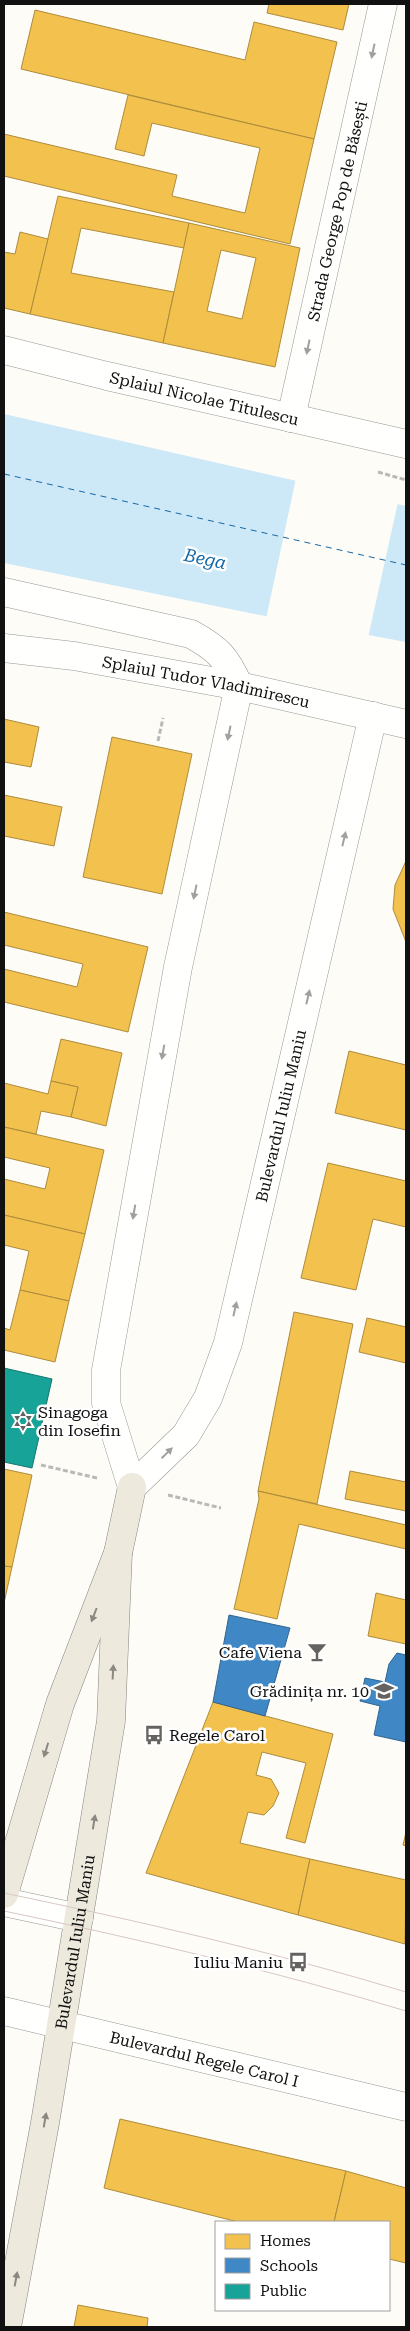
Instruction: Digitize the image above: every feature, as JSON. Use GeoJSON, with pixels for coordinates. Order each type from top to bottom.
{"type":"FeatureCollection","features":[{"type":"Feature","properties":{"kind":"main road","name":"Bulevardul Iuliu Maniu"},"geometry":{"type":"LineString","coordinates":[[4,1894],[60,1704],[118,1553],[132,1487]]}},
{"type":"Feature","properties":{"kind":"main road","name":"Bulevardul Iuliu Maniu"},"geometry":{"type":"LineString","coordinates":[[7,2327],[61,2025],[110,1721],[118,1553]]}},
{"type":"Feature","properties":{"kind":"street","name":"Strada George Pop de Băsești"},"geometry":{"type":"LineString","coordinates":[[291,418],[383,4]]}},
{"type":"Feature","properties":{"kind":"street","name":"Splaiul Nicolae Titulescu"},"geometry":{"type":"LineString","coordinates":[[4,350],[406,444]]}},
{"type":"Feature","properties":{"kind":"street"},"geometry":{"type":"LineString","coordinates":[[4,592],[191,634],[211,646],[229,664],[239,686]]}},
{"type":"Feature","properties":{"kind":"street","name":"Splaiul Tudor Vladimirescu"},"geometry":{"type":"LineString","coordinates":[[4,648],[74,656],[239,686],[406,724]]}},
{"type":"Feature","properties":{"kind":"street","name":"Bulevardul Iuliu Maniu"},"geometry":{"type":"LineString","coordinates":[[239,686],[178,967],[106,1370],[106,1403],[132,1487],[186,1435],[208,1398],[228,1343],[373,716]]}},
{"type":"Feature","properties":{"kind":"street"},"geometry":{"type":"LineString","coordinates":[[4,1902],[78,1918]]}},
{"type":"Feature","properties":{"kind":"street","name":"Bulevardul Regele Carol I"},"geometry":{"type":"LineString","coordinates":[[4,2011],[406,2107]]}},
{"type":"Feature","properties":{"kind":"path"},"geometry":{"type":"LineString","coordinates":[[158,741],[163,718]]}},
{"type":"Feature","properties":{"kind":"water","name":"Bega"},"geometry":{"type":"Polygon","coordinates":[[[4,414],[406,506],[406,642],[260,615],[4,563],[4,414]]]}},
{"type":"Feature","properties":{"kind":"pier"},"geometry":{"type":"Polygon","coordinates":[[[296,478],[398,502],[368,638],[266,619],[296,478]]]}},
{"type":"Feature","properties":{"kind":"building: Homes"},"geometry":{"type":"Polygon","coordinates":[[[269,4],[349,4],[343,30],[267,13],[269,4]]]}},
{"type":"Feature","properties":{"kind":"building: Homes"},"geometry":{"type":"Polygon","coordinates":[[[35,10],[245,60],[254,22],[337,42],[314,139],[21,69],[35,10]]]}},
{"type":"Feature","properties":{"kind":"building: Homes"},"geometry":{"type":"Polygon","coordinates":[[[128,95],[314,139],[290,244],[4,176],[4,134],[177,175],[172,196],[245,213],[260,148],[152,123],[144,156],[115,149],[128,95]]]}},
{"type":"Feature","properties":{"kind":"building: Homes"},"geometry":{"type":"Polygon","coordinates":[[[58,196],[189,223],[184,248],[81,228],[71,273],[174,292],[163,343],[30,314],[58,196]]]}},
{"type":"Feature","properties":{"kind":"building: Homes"},"geometry":{"type":"Polygon","coordinates":[[[189,223],[300,248],[275,367],[163,343],[189,223]],[[221,250],[207,311],[242,319],[256,258],[221,250]]]}},
{"type":"Feature","properties":{"kind":"building: Homes"},"geometry":{"type":"Polygon","coordinates":[[[20,232],[48,239],[30,314],[4,308],[4,252],[15,254],[20,232]]]}},
{"type":"Feature","properties":{"kind":"building: Homes"},"geometry":{"type":"Polygon","coordinates":[[[4,719],[39,727],[31,767],[4,762],[4,719]]]}},
{"type":"Feature","properties":{"kind":"building: Homes"},"geometry":{"type":"Polygon","coordinates":[[[112,737],[192,754],[162,894],[83,877],[112,737]]]}},
{"type":"Feature","properties":{"kind":"building: Homes"},"geometry":{"type":"Polygon","coordinates":[[[4,795],[62,807],[54,846],[4,836],[4,795]]]}},
{"type":"Feature","properties":{"kind":"building: Homes"},"geometry":{"type":"Polygon","coordinates":[[[406,861],[406,942],[393,909],[395,885],[406,861]]]}},
{"type":"Feature","properties":{"kind":"building: Homes"},"geometry":{"type":"Polygon","coordinates":[[[4,912],[148,947],[128,1032],[4,1002],[4,969],[77,987],[83,964],[4,945],[4,912]]]}},
{"type":"Feature","properties":{"kind":"building: Homes"},"geometry":{"type":"Polygon","coordinates":[[[61,1039],[122,1053],[106,1126],[71,1117],[78,1087],[51,1081],[61,1039]]]}},
{"type":"Feature","properties":{"kind":"building: Homes"},"geometry":{"type":"Polygon","coordinates":[[[349,1051],[406,1065],[406,1130],[335,1113],[349,1051]]]}},
{"type":"Feature","properties":{"kind":"building: Homes"},"geometry":{"type":"Polygon","coordinates":[[[51,1081],[78,1087],[71,1117],[41,1111],[36,1134],[4,1127],[4,1083],[48,1094],[51,1081]]]}},
{"type":"Feature","properties":{"kind":"building: Homes"},"geometry":{"type":"Polygon","coordinates":[[[4,1127],[104,1150],[85,1234],[4,1215],[4,1179],[45,1189],[50,1168],[4,1157],[4,1127]]]}},
{"type":"Feature","properties":{"kind":"building: Homes"},"geometry":{"type":"Polygon","coordinates":[[[328,1163],[406,1181],[406,1227],[373,1219],[356,1290],[301,1278],[328,1163]]]}},
{"type":"Feature","properties":{"kind":"building: Homes"},"geometry":{"type":"Polygon","coordinates":[[[4,1215],[85,1234],[69,1301],[20,1290],[29,1251],[4,1245],[4,1215]]]}},
{"type":"Feature","properties":{"kind":"building: Homes"},"geometry":{"type":"Polygon","coordinates":[[[20,1290],[69,1301],[55,1362],[4,1350],[4,1328],[10,1330],[20,1290]]]}},
{"type":"Feature","properties":{"kind":"building: Homes"},"geometry":{"type":"Polygon","coordinates":[[[294,1312],[353,1324],[317,1504],[258,1491],[294,1312]]]}},
{"type":"Feature","properties":{"kind":"building: Homes"},"geometry":{"type":"Polygon","coordinates":[[[367,1318],[406,1327],[406,1363],[359,1352],[367,1318]]]}},
{"type":"Feature","properties":{"kind":"building: Homes"},"geometry":{"type":"Polygon","coordinates":[[[4,1469],[32,1475],[12,1567],[4,1566],[4,1469]]]}},
{"type":"Feature","properties":{"kind":"building: Homes"},"geometry":{"type":"Polygon","coordinates":[[[350,1471],[406,1482],[406,1511],[345,1499],[350,1471]]]}},
{"type":"Feature","properties":{"kind":"building: Homes"},"geometry":{"type":"Polygon","coordinates":[[[258,1491],[406,1525],[406,1549],[299,1524],[277,1619],[234,1609],[259,1499],[258,1491]]]}},
{"type":"Feature","properties":{"kind":"building: Homes"},"geometry":{"type":"Polygon","coordinates":[[[4,1566],[12,1567],[4,1603],[4,1566]]]}},
{"type":"Feature","properties":{"kind":"building: Homes"},"geometry":{"type":"Polygon","coordinates":[[[376,1593],[406,1600],[406,1644],[368,1636],[376,1593]]]}},
{"type":"Feature","properties":{"kind":"building: Homes"},"geometry":{"type":"Polygon","coordinates":[[[213,1702],[333,1734],[305,1843],[286,1838],[306,1763],[262,1752],[256,1775],[271,1779],[279,1793],[273,1806],[264,1815],[248,1812],[240,1843],[310,1859],[298,1915],[146,1873],[213,1702]]]}},
{"type":"Feature","properties":{"kind":"building: Homes"},"geometry":{"type":"Polygon","coordinates":[[[406,1832],[406,1846],[403,1845],[406,1832]]]}},
{"type":"Feature","properties":{"kind":"building: Homes"},"geometry":{"type":"Polygon","coordinates":[[[310,1859],[406,1880],[405,1944],[298,1915],[310,1859]]]}},
{"type":"Feature","properties":{"kind":"building: Homes"},"geometry":{"type":"Polygon","coordinates":[[[120,2119],[346,2171],[334,2221],[234,2221],[104,2188],[120,2119]]]}},
{"type":"Feature","properties":{"kind":"building: Homes"},"geometry":{"type":"Polygon","coordinates":[[[346,2171],[406,2188],[406,2263],[390,2259],[390,2221],[334,2221],[346,2171]]]}},
{"type":"Feature","properties":{"kind":"building: Homes"},"geometry":{"type":"Polygon","coordinates":[[[78,2305],[148,2318],[147,2327],[74,2327],[78,2305]]]}},
{"type":"Feature","properties":{"kind":"building: Schools","name":"Grădinița nr. 10"},"geometry":{"type":"Polygon","coordinates":[[[229,1615],[290,1628],[265,1716],[213,1702],[229,1615]]]}},
{"type":"Feature","properties":{"kind":"building: Schools","name":"Grădinița nr. 10"},"geometry":{"type":"Polygon","coordinates":[[[397,1653],[406,1655],[406,1742],[374,1735],[380,1706],[360,1701],[365,1678],[385,1682],[389,1664],[397,1653]]]}},
{"type":"Feature","properties":{"kind":"building: Public","name":"Sinagoga din Iosefin"},"geometry":{"type":"Polygon","coordinates":[[[4,1368],[52,1379],[32,1468],[4,1462],[4,1368]]]}},
{"type":"Feature","properties":{"kind":"ferry route"},"geometry":{"type":"LineString","coordinates":[[4,474],[406,565]]}},
{"type":"Feature","properties":{"kind":"tram line"},"geometry":{"type":"LineString","coordinates":[[4,1893],[206,1938],[406,1992]]}},
{"type":"Feature","properties":{"kind":"tram line"},"geometry":{"type":"LineString","coordinates":[[4,1911],[206,1956],[406,2011]]}},
{"type":"Feature","properties":{"kind":"place","name":"Sinagoga din Iosefin"},"geometry":{"type":"Point","coordinates":[23,1421]}},
{"type":"Feature","properties":{"kind":"place","name":"Cafe Viena"},"geometry":{"type":"Point","coordinates":[317,1652]}},
{"type":"Feature","properties":{"kind":"place","name":"Grădinița nr. 10"},"geometry":{"type":"Point","coordinates":[384,1691]}},
{"type":"Feature","properties":{"kind":"place","name":"Regele Carol"},"geometry":{"type":"Point","coordinates":[154,1735]}},
{"type":"Feature","properties":{"kind":"place","name":"Iuliu Maniu"},"geometry":{"type":"Point","coordinates":[298,1962]}}]}
